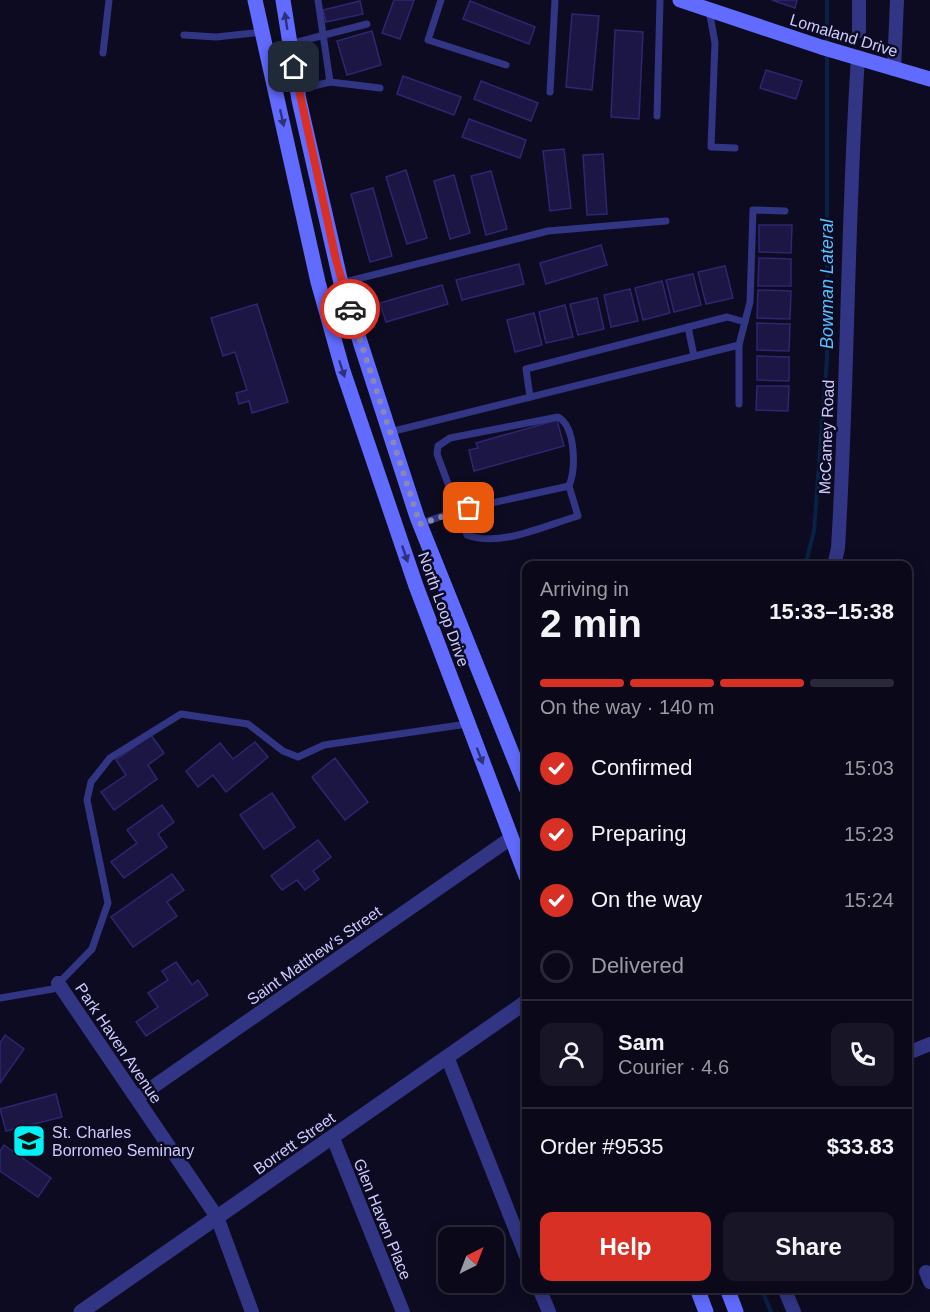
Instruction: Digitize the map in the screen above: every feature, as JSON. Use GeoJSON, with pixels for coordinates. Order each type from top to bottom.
{"type":"FeatureCollection","features":[{"type":"Feature","properties":{"kind":"main road","name":"North Loop Drive"},"geometry":{"type":"LineString","coordinates":[[255,0],[330,330],[432,631],[522,866]]}},
{"type":"Feature","properties":{"kind":"main road","name":"North Loop Drive"},"geometry":{"type":"LineString","coordinates":[[283,0],[297,90],[341,283],[420,524],[522,778]]}},
{"type":"Feature","properties":{"kind":"main road","name":"Lomaland Drive"},"geometry":{"type":"LineString","coordinates":[[680,0],[709,5],[821,47],[930,79]]}},
{"type":"Feature","properties":{"kind":"main road"},"geometry":{"type":"LineString","coordinates":[[432,631],[459,626]]}},
{"type":"Feature","properties":{"kind":"main road"},"geometry":{"type":"LineString","coordinates":[[699,1293],[706,1312]]}},
{"type":"Feature","properties":{"kind":"main road"},"geometry":{"type":"LineString","coordinates":[[729,1293],[736,1312]]}},
{"type":"Feature","properties":{"kind":"street"},"geometry":{"type":"LineString","coordinates":[[859,0],[859,31]]}},
{"type":"Feature","properties":{"kind":"street"},"geometry":{"type":"LineString","coordinates":[[894,69],[897,0]]}},
{"type":"Feature","properties":{"kind":"street","name":"McCamey Road"},"geometry":{"type":"LineString","coordinates":[[835,561],[838,548],[845,434],[844,370],[855,57]]}},
{"type":"Feature","properties":{"kind":"street","name":"Saint Matthew's Street"},"geometry":{"type":"LineString","coordinates":[[137,1098],[511,838]]}},
{"type":"Feature","properties":{"kind":"street","name":"Park Haven Avenue"},"geometry":{"type":"LineString","coordinates":[[58,983],[217,1217],[252,1312]]}},
{"type":"Feature","properties":{"kind":"street","name":"Borrett Street"},"geometry":{"type":"LineString","coordinates":[[81,1312],[448,1059],[522,1005]]}},
{"type":"Feature","properties":{"kind":"street"},"geometry":{"type":"LineString","coordinates":[[912,1051],[930,1044]]}},
{"type":"Feature","properties":{"kind":"street"},"geometry":{"type":"LineString","coordinates":[[448,1059],[522,1246]]}},
{"type":"Feature","properties":{"kind":"street","name":"Glen Haven Place"},"geometry":{"type":"LineString","coordinates":[[333,1138],[403,1312]]}},
{"type":"Feature","properties":{"kind":"street"},"geometry":{"type":"LineString","coordinates":[[541,1293],[549,1312]]}},
{"type":"Feature","properties":{"kind":"street"},"geometry":{"type":"LineString","coordinates":[[786,1293],[794,1312]]}},
{"type":"Feature","properties":{"kind":"lane"},"geometry":{"type":"LineString","coordinates":[[103,53],[109,0]]}},
{"type":"Feature","properties":{"kind":"lane"},"geometry":{"type":"LineString","coordinates":[[318,0],[330,82]]}},
{"type":"Feature","properties":{"kind":"lane"},"geometry":{"type":"LineString","coordinates":[[441,0],[428,40],[506,65]]}},
{"type":"Feature","properties":{"kind":"lane"},"geometry":{"type":"LineString","coordinates":[[550,92],[555,0]]}},
{"type":"Feature","properties":{"kind":"lane"},"geometry":{"type":"LineString","coordinates":[[657,116],[660,0]]}},
{"type":"Feature","properties":{"kind":"lane"},"geometry":{"type":"LineString","coordinates":[[709,5],[715,43],[711,147],[735,148]]}},
{"type":"Feature","properties":{"kind":"lane"},"geometry":{"type":"LineString","coordinates":[[290,44],[367,24]]}},
{"type":"Feature","properties":{"kind":"lane"},"geometry":{"type":"LineString","coordinates":[[184,35],[216,37],[262,32]]}},
{"type":"Feature","properties":{"kind":"lane"},"geometry":{"type":"LineString","coordinates":[[297,90],[330,82],[380,88]]}},
{"type":"Feature","properties":{"kind":"lane"},"geometry":{"type":"LineString","coordinates":[[739,404],[739,345],[750,302],[753,210],[785,211]]}},
{"type":"Feature","properties":{"kind":"lane"},"geometry":{"type":"LineString","coordinates":[[341,283],[548,231],[666,220]]}},
{"type":"Feature","properties":{"kind":"lane"},"geometry":{"type":"LineString","coordinates":[[530,397],[526,369],[727,317],[745,322]]}},
{"type":"Feature","properties":{"kind":"lane"},"geometry":{"type":"LineString","coordinates":[[688,327],[694,356]]}},
{"type":"Feature","properties":{"kind":"lane"},"geometry":{"type":"LineString","coordinates":[[390,432],[739,345]]}},
{"type":"Feature","properties":{"kind":"lane"},"geometry":{"type":"LineString","coordinates":[[558,417],[567,426],[570,441],[573,475],[569,486],[578,516],[510,535],[486,539],[467,535],[437,454],[438,446],[450,438],[558,417]]}},
{"type":"Feature","properties":{"kind":"lane"},"geometry":{"type":"LineString","coordinates":[[420,524],[458,511],[569,486]]}},
{"type":"Feature","properties":{"kind":"lane"},"geometry":{"type":"LineString","coordinates":[[0,998],[53,989],[92,950],[108,903],[87,800],[91,782],[110,758],[181,714],[248,724],[283,751],[298,757],[324,745],[467,724]]}},
{"type":"Feature","properties":{"kind":"building"},"geometry":{"type":"Polygon","coordinates":[[[394,0],[414,0],[400,39],[382,33],[394,0]]]}},
{"type":"Feature","properties":{"kind":"building"},"geometry":{"type":"Polygon","coordinates":[[[772,0],[797,0],[795,8],[772,0]]]}},
{"type":"Feature","properties":{"kind":"building"},"geometry":{"type":"Polygon","coordinates":[[[360,1],[363,14],[326,22],[323,10],[360,1]]]}},
{"type":"Feature","properties":{"kind":"building"},"geometry":{"type":"Polygon","coordinates":[[[470,1],[535,27],[529,44],[463,19],[470,1]]]}},
{"type":"Feature","properties":{"kind":"building"},"geometry":{"type":"Polygon","coordinates":[[[572,14],[599,16],[592,90],[566,87],[572,14]]]}},
{"type":"Feature","properties":{"kind":"building"},"geometry":{"type":"Polygon","coordinates":[[[615,30],[643,32],[639,119],[611,117],[615,30]]]}},
{"type":"Feature","properties":{"kind":"building"},"geometry":{"type":"Polygon","coordinates":[[[372,31],[381,65],[347,75],[337,41],[372,31]]]}},
{"type":"Feature","properties":{"kind":"building"},"geometry":{"type":"Polygon","coordinates":[[[766,70],[802,81],[796,99],[760,88],[766,70]]]}},
{"type":"Feature","properties":{"kind":"building"},"geometry":{"type":"Polygon","coordinates":[[[403,76],[461,97],[454,115],[397,94],[403,76]]]}},
{"type":"Feature","properties":{"kind":"building"},"geometry":{"type":"Polygon","coordinates":[[[481,81],[538,103],[531,121],[474,99],[481,81]]]}},
{"type":"Feature","properties":{"kind":"building"},"geometry":{"type":"Polygon","coordinates":[[[469,119],[526,140],[520,158],[462,137],[469,119]]]}},
{"type":"Feature","properties":{"kind":"building"},"geometry":{"type":"Polygon","coordinates":[[[564,149],[571,208],[550,211],[543,151],[564,149]]]}},
{"type":"Feature","properties":{"kind":"building"},"geometry":{"type":"Polygon","coordinates":[[[603,154],[607,214],[587,215],[583,155],[603,154]]]}},
{"type":"Feature","properties":{"kind":"building"},"geometry":{"type":"Polygon","coordinates":[[[406,170],[427,238],[407,244],[386,177],[406,170]]]}},
{"type":"Feature","properties":{"kind":"building"},"geometry":{"type":"Polygon","coordinates":[[[491,171],[507,229],[486,235],[471,176],[491,171]]]}},
{"type":"Feature","properties":{"kind":"building"},"geometry":{"type":"Polygon","coordinates":[[[454,175],[470,233],[450,239],[434,181],[454,175]]]}},
{"type":"Feature","properties":{"kind":"building"},"geometry":{"type":"Polygon","coordinates":[[[373,188],[392,256],[370,262],[351,194],[373,188]]]}},
{"type":"Feature","properties":{"kind":"building"},"geometry":{"type":"Polygon","coordinates":[[[759,225],[792,225],[791,253],[759,252],[759,225]]]}},
{"type":"Feature","properties":{"kind":"building"},"geometry":{"type":"Polygon","coordinates":[[[601,245],[607,265],[546,284],[540,263],[601,245]]]}},
{"type":"Feature","properties":{"kind":"building"},"geometry":{"type":"Polygon","coordinates":[[[759,258],[791,259],[791,286],[758,286],[759,258]]]}},
{"type":"Feature","properties":{"kind":"building"},"geometry":{"type":"Polygon","coordinates":[[[519,264],[524,284],[462,300],[456,280],[519,264]]]}},
{"type":"Feature","properties":{"kind":"building"},"geometry":{"type":"Polygon","coordinates":[[[725,266],[733,298],[706,304],[698,272],[725,266]]]}},
{"type":"Feature","properties":{"kind":"building"},"geometry":{"type":"Polygon","coordinates":[[[693,274],[701,305],[674,312],[666,280],[693,274]]]}},
{"type":"Feature","properties":{"kind":"building"},"geometry":{"type":"Polygon","coordinates":[[[662,281],[670,313],[643,320],[635,288],[662,281]]]}},
{"type":"Feature","properties":{"kind":"building"},"geometry":{"type":"Polygon","coordinates":[[[442,285],[448,304],[386,322],[380,303],[442,285]]]}},
{"type":"Feature","properties":{"kind":"building"},"geometry":{"type":"Polygon","coordinates":[[[630,289],[638,321],[611,327],[604,295],[630,289]]]}},
{"type":"Feature","properties":{"kind":"building"},"geometry":{"type":"Polygon","coordinates":[[[758,290],[791,291],[790,319],[757,318],[758,290]]]}},
{"type":"Feature","properties":{"kind":"building"},"geometry":{"type":"Polygon","coordinates":[[[597,298],[604,329],[578,335],[570,304],[597,298]]]}},
{"type":"Feature","properties":{"kind":"building"},"geometry":{"type":"Polygon","coordinates":[[[257,304],[288,402],[252,413],[249,401],[239,404],[236,393],[247,390],[235,352],[223,356],[211,318],[257,304]]]}},
{"type":"Feature","properties":{"kind":"building"},"geometry":{"type":"Polygon","coordinates":[[[565,305],[573,337],[546,343],[539,312],[565,305]]]}},
{"type":"Feature","properties":{"kind":"building"},"geometry":{"type":"Polygon","coordinates":[[[534,313],[542,345],[515,352],[507,320],[534,313]]]}},
{"type":"Feature","properties":{"kind":"building"},"geometry":{"type":"Polygon","coordinates":[[[757,323],[790,324],[789,351],[757,350],[757,323]]]}},
{"type":"Feature","properties":{"kind":"building"},"geometry":{"type":"Polygon","coordinates":[[[757,356],[789,357],[789,381],[757,380],[757,356]]]}},
{"type":"Feature","properties":{"kind":"building"},"geometry":{"type":"Polygon","coordinates":[[[757,386],[789,386],[788,411],[756,410],[757,386]]]}},
{"type":"Feature","properties":{"kind":"building"},"geometry":{"type":"Polygon","coordinates":[[[557,420],[564,446],[474,471],[469,450],[478,448],[476,443],[557,420]]]}},
{"type":"Feature","properties":{"kind":"building"},"geometry":{"type":"Polygon","coordinates":[[[151,735],[164,753],[148,765],[157,779],[114,810],[101,792],[126,775],[116,760],[151,735]]]}},
{"type":"Feature","properties":{"kind":"building"},"geometry":{"type":"Polygon","coordinates":[[[255,742],[268,757],[226,792],[213,775],[198,787],[186,771],[220,743],[233,759],[255,742]]]}},
{"type":"Feature","properties":{"kind":"building"},"geometry":{"type":"Polygon","coordinates":[[[335,758],[368,802],[345,820],[312,777],[335,758]]]}},
{"type":"Feature","properties":{"kind":"building"},"geometry":{"type":"Polygon","coordinates":[[[272,793],[295,827],[264,849],[240,815],[272,793]]]}},
{"type":"Feature","properties":{"kind":"building"},"geometry":{"type":"Polygon","coordinates":[[[162,805],[174,822],[158,834],[167,847],[124,878],[111,862],[137,843],[127,830],[162,805]]]}},
{"type":"Feature","properties":{"kind":"building"},"geometry":{"type":"Polygon","coordinates":[[[318,840],[331,857],[313,871],[319,879],[305,890],[297,880],[282,890],[271,876],[318,840]]]}},
{"type":"Feature","properties":{"kind":"building"},"geometry":{"type":"Polygon","coordinates":[[[172,874],[184,890],[167,902],[177,916],[133,947],[111,917],[172,874]]]}},
{"type":"Feature","properties":{"kind":"building"},"geometry":{"type":"Polygon","coordinates":[[[176,962],[192,985],[198,980],[208,995],[146,1036],[136,1022],[158,1007],[148,993],[168,980],[162,971],[176,962]]]}},
{"type":"Feature","properties":{"kind":"building"},"geometry":{"type":"Polygon","coordinates":[[[5,1035],[24,1049],[0,1083],[0,1043],[5,1035]]]}},
{"type":"Feature","properties":{"kind":"building"},"geometry":{"type":"Polygon","coordinates":[[[56,1094],[62,1117],[6,1131],[0,1109],[56,1094]]]}},
{"type":"Feature","properties":{"kind":"building"},"geometry":{"type":"Polygon","coordinates":[[[4,1145],[51,1178],[38,1197],[0,1171],[0,1151],[4,1145]]]}},
{"type":"Feature","properties":{"kind":"waterway","name":"Bowman Lateral"},"geometry":{"type":"LineString","coordinates":[[827,0],[827,44]]}},
{"type":"Feature","properties":{"kind":"waterway","name":"Bowman Lateral"},"geometry":{"type":"LineString","coordinates":[[806,561],[814,531],[827,358],[827,52]]}},
{"type":"Feature","properties":{"kind":"waterway","name":"Bowman Lateral"},"geometry":{"type":"LineString","coordinates":[[763,1293],[771,1312]]}},
{"type":"Feature","properties":{"kind":"way so far"},"geometry":{"type":"LineString","coordinates":[[350,309],[420,524],[469,508]]}},
{"type":"Feature","properties":{"kind":"place","name":"St. Charles Borromeo Seminary"},"geometry":{"type":"Point","coordinates":[29,1141]}},
{"type":"Feature","properties":{"kind":"route"},"geometry":{"type":"LineString","coordinates":[[294,67],[299,100],[341,283],[350,309]]}}]}
